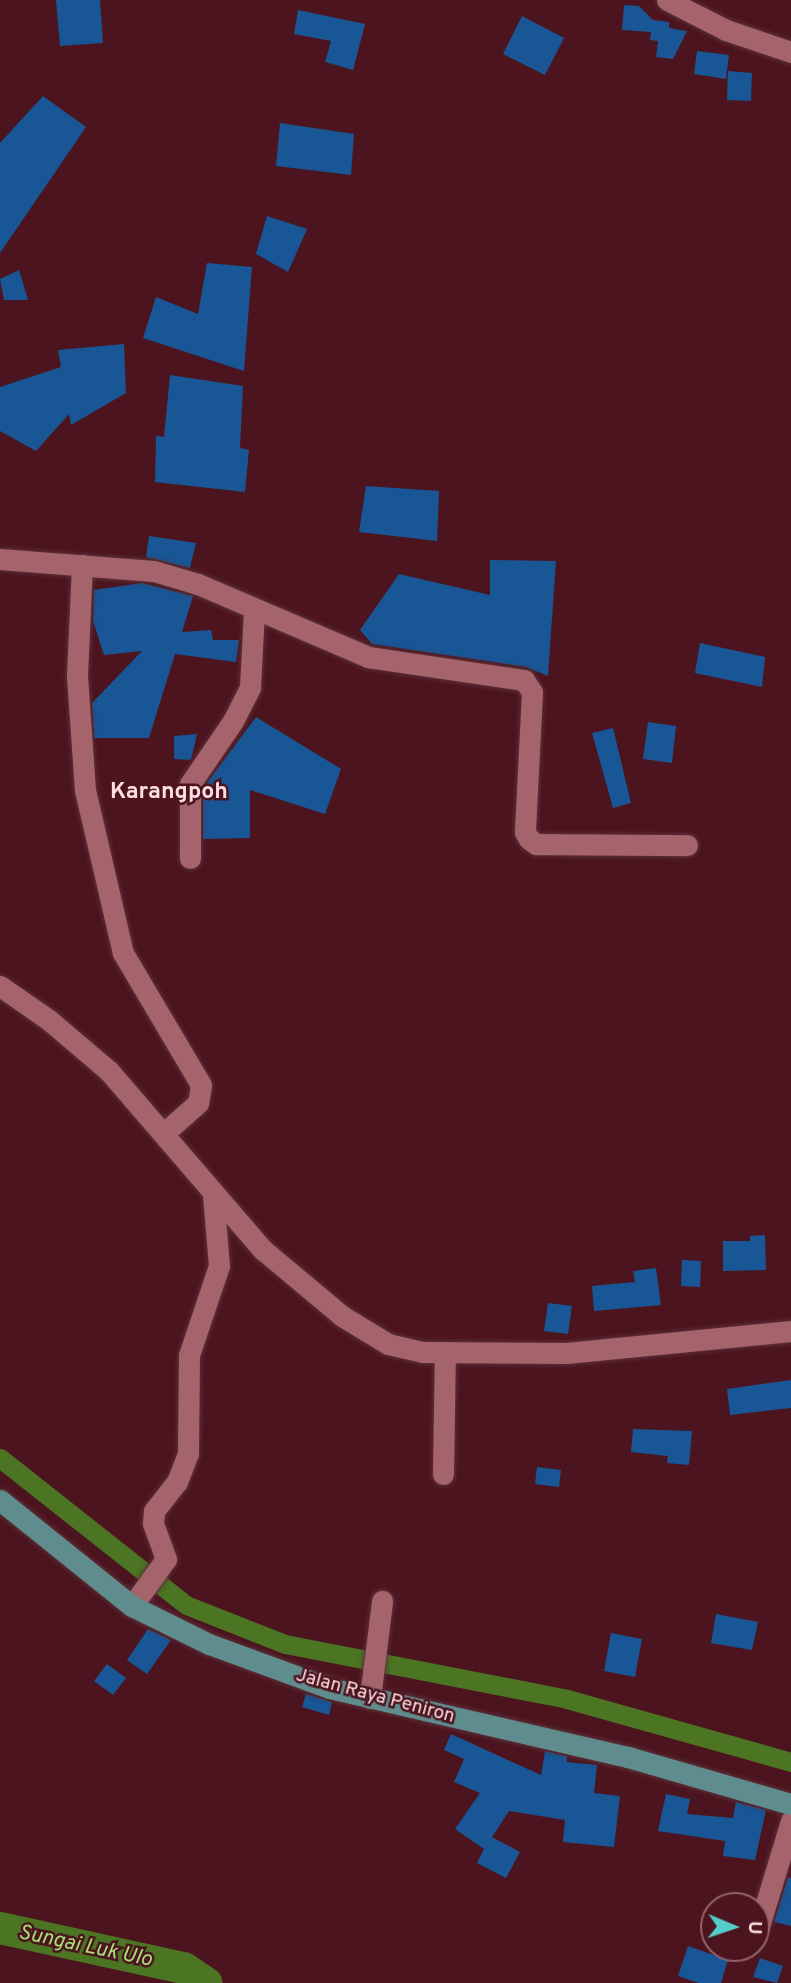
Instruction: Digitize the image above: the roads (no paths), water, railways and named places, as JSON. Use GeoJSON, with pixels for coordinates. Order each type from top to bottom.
{"type":"FeatureCollection","features":[{"type":"Feature","properties":{"kind":"main road","name":"Jalan Raya Peniron"},"geometry":{"type":"LineString","coordinates":[[0,1500],[132,1606],[209,1644],[628,1757],[791,1804]]}},
{"type":"Feature","properties":{"kind":"street"},"geometry":{"type":"LineString","coordinates":[[667,0],[726,30],[791,52]]}},
{"type":"Feature","properties":{"kind":"street"},"geometry":{"type":"LineString","coordinates":[[0,559],[154,572],[198,584],[368,657],[524,680],[532,692],[525,832],[536,844],[687,845]]}},
{"type":"Feature","properties":{"kind":"street"},"geometry":{"type":"LineString","coordinates":[[82,565],[76,676],[85,790],[123,953],[201,1085],[198,1103],[164,1133]]}},
{"type":"Feature","properties":{"kind":"street"},"geometry":{"type":"LineString","coordinates":[[190,858],[190,784],[233,721],[250,687],[254,610]]}},
{"type":"Feature","properties":{"kind":"street"},"geometry":{"type":"LineString","coordinates":[[0,986],[49,1020],[108,1071],[262,1249],[342,1316],[388,1344],[445,1352],[566,1353],[791,1331]]}},
{"type":"Feature","properties":{"kind":"street"},"geometry":{"type":"LineString","coordinates":[[132,1606],[164,1562],[153,1516],[177,1482],[188,1453],[189,1355],[219,1270],[213,1195]]}},
{"type":"Feature","properties":{"kind":"street"},"geometry":{"type":"LineString","coordinates":[[443,1474],[445,1352]]}},
{"type":"Feature","properties":{"kind":"street"},"geometry":{"type":"LineString","coordinates":[[372,1688],[382,1601]]}},
{"type":"Feature","properties":{"kind":"street"},"geometry":{"type":"LineString","coordinates":[[769,1892],[791,1821]]}},
{"type":"Feature","properties":{"kind":"waterway"},"geometry":{"type":"LineString","coordinates":[[0,1458],[186,1605],[285,1644],[567,1699],[791,1762]]}},
{"type":"Feature","properties":{"kind":"waterway","name":"Sungai Luk Ulo"},"geometry":{"type":"LineString","coordinates":[[0,1928],[184,1968],[206,1983]]}},
{"type":"Feature","properties":{"kind":"district","name":"Karangpoh"},"geometry":{"type":"Point","coordinates":[169,793]}}]}
